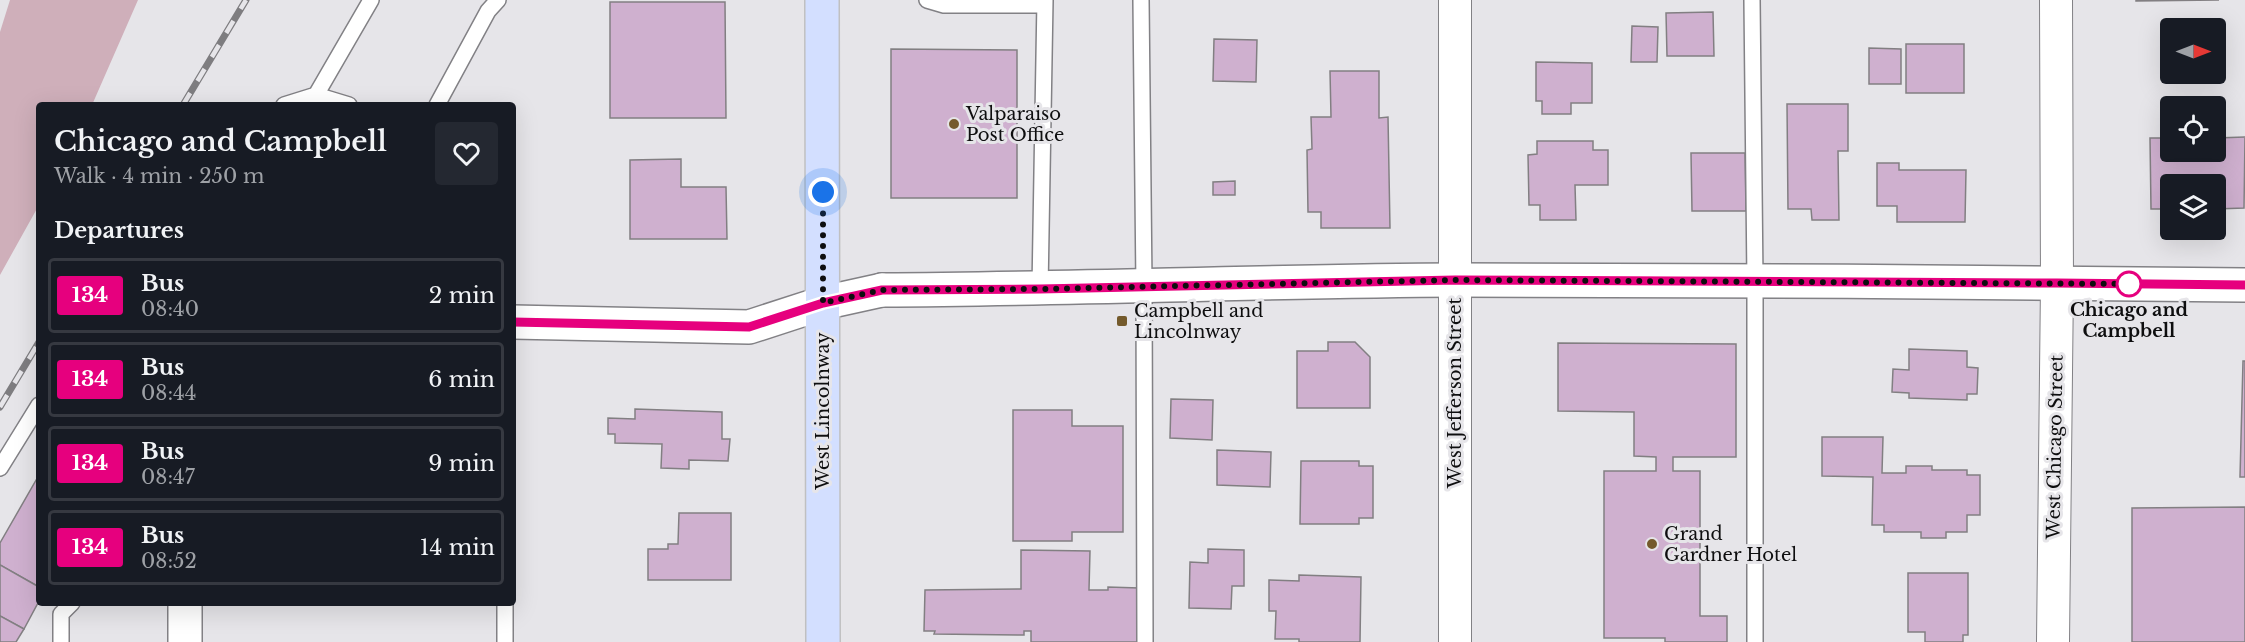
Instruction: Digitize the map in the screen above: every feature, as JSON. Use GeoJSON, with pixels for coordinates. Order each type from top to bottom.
{"type":"FeatureCollection","features":[{"type":"Feature","properties":{"kind":"main road","name":"West Lincolnway"},"geometry":{"type":"LineString","coordinates":[[822,0],[823,642]]}},
{"type":"Feature","properties":{"kind":"main road"},"geometry":{"type":"LineString","coordinates":[[516,322],[749,327],[823,303],[882,290],[1455,280],[2245,285]]}},
{"type":"Feature","properties":{"kind":"main road"},"geometry":{"type":"LineString","coordinates":[[185,606],[185,642]]}},
{"type":"Feature","properties":{"kind":"street","name":"West Jefferson Street"},"geometry":{"type":"LineString","coordinates":[[1455,0],[1455,642]]}},
{"type":"Feature","properties":{"kind":"street","name":"West Chicago Street"},"geometry":{"type":"LineString","coordinates":[[2053,642],[2057,283],[2056,0]]}},
{"type":"Feature","properties":{"kind":"lane"},"geometry":{"type":"LineString","coordinates":[[316,95],[371,0]]}},
{"type":"Feature","properties":{"kind":"lane"},"geometry":{"type":"LineString","coordinates":[[438,102],[488,11],[498,0]]}},
{"type":"Feature","properties":{"kind":"lane"},"geometry":{"type":"LineString","coordinates":[[927,0],[944,4],[1044,3],[1040,289]]}},
{"type":"Feature","properties":{"kind":"lane"},"geometry":{"type":"LineString","coordinates":[[1141,0],[1145,642]]}},
{"type":"Feature","properties":{"kind":"lane"},"geometry":{"type":"LineString","coordinates":[[1752,0],[1755,642]]}},
{"type":"Feature","properties":{"kind":"lane"},"geometry":{"type":"LineString","coordinates":[[294,102],[316,95],[339,102]]}},
{"type":"Feature","properties":{"kind":"lane"},"geometry":{"type":"LineString","coordinates":[[0,468],[36,410]]}},
{"type":"Feature","properties":{"kind":"lane"},"geometry":{"type":"LineString","coordinates":[[61,642],[61,614],[69,606]]}},
{"type":"Feature","properties":{"kind":"lane"},"geometry":{"type":"LineString","coordinates":[[505,606],[505,642]]}},
{"type":"Feature","properties":{"kind":"shaded area"},"geometry":{"type":"Polygon","coordinates":[[[10,0],[138,0],[93,102],[36,102],[36,210],[0,275],[0,32],[10,0]]]}},
{"type":"Feature","properties":{"kind":"building"},"geometry":{"type":"Polygon","coordinates":[[[2136,0],[2219,0],[2136,1],[2136,0]]]}},
{"type":"Feature","properties":{"kind":"building"},"geometry":{"type":"Polygon","coordinates":[[[610,2],[725,2],[726,118],[610,118],[610,2]]]}},
{"type":"Feature","properties":{"kind":"building"},"geometry":{"type":"Polygon","coordinates":[[[1713,12],[1714,56],[1667,56],[1666,13],[1713,12]]]}},
{"type":"Feature","properties":{"kind":"building"},"geometry":{"type":"Polygon","coordinates":[[[1632,26],[1658,27],[1657,62],[1631,62],[1632,26]]]}},
{"type":"Feature","properties":{"kind":"building"},"geometry":{"type":"Polygon","coordinates":[[[1214,39],[1257,40],[1256,82],[1213,81],[1214,39]]]}},
{"type":"Feature","properties":{"kind":"building"},"geometry":{"type":"Polygon","coordinates":[[[1906,44],[1964,44],[1964,93],[1906,93],[1906,44]]]}},
{"type":"Feature","properties":{"kind":"building"},"geometry":{"type":"Polygon","coordinates":[[[1869,48],[1901,49],[1901,84],[1869,84],[1869,48]]]}},
{"type":"Feature","properties":{"kind":"building","name":"Valparaiso Post Office"},"geometry":{"type":"Polygon","coordinates":[[[891,49],[1017,50],[1017,198],[891,198],[891,49]]]}},
{"type":"Feature","properties":{"kind":"building"},"geometry":{"type":"Polygon","coordinates":[[[1536,62],[1592,63],[1592,103],[1571,103],[1571,114],[1542,114],[1542,101],[1536,101],[1536,62]]]}},
{"type":"Feature","properties":{"kind":"building"},"geometry":{"type":"Polygon","coordinates":[[[1330,71],[1379,71],[1379,118],[1388,117],[1390,228],[1321,228],[1321,212],[1308,212],[1307,150],[1312,149],[1311,117],[1331,117],[1330,71]]]}},
{"type":"Feature","properties":{"kind":"building"},"geometry":{"type":"Polygon","coordinates":[[[1787,104],[1848,104],[1848,151],[1838,151],[1839,220],[1812,220],[1811,209],[1788,209],[1787,104]]]}},
{"type":"Feature","properties":{"kind":"building"},"geometry":{"type":"Polygon","coordinates":[[[2245,137],[2244,208],[2226,209],[2226,174],[2160,174],[2160,209],[2151,209],[2150,138],[2160,138],[2160,162],[2226,162],[2226,138],[2245,137]]]}},
{"type":"Feature","properties":{"kind":"building"},"geometry":{"type":"Polygon","coordinates":[[[1537,141],[1593,141],[1593,150],[1608,150],[1608,185],[1575,185],[1576,220],[1540,220],[1540,205],[1529,205],[1528,155],[1537,154],[1537,141]]]}},
{"type":"Feature","properties":{"kind":"building"},"geometry":{"type":"Polygon","coordinates":[[[1691,153],[1745,153],[1746,211],[1692,211],[1691,153]]]}},
{"type":"Feature","properties":{"kind":"building"},"geometry":{"type":"Polygon","coordinates":[[[681,159],[681,187],[726,187],[727,239],[630,239],[630,160],[681,159]]]}},
{"type":"Feature","properties":{"kind":"building"},"geometry":{"type":"Polygon","coordinates":[[[1877,163],[1899,163],[1899,170],[1966,170],[1965,222],[1897,222],[1897,206],[1877,206],[1877,163]]]}},
{"type":"Feature","properties":{"kind":"building"},"geometry":{"type":"Polygon","coordinates":[[[1235,181],[1235,195],[1213,195],[1213,182],[1235,181]]]}},
{"type":"Feature","properties":{"kind":"building"},"geometry":{"type":"Polygon","coordinates":[[[1328,342],[1355,342],[1370,357],[1370,408],[1297,408],[1297,351],[1328,351],[1328,342]]]}},
{"type":"Feature","properties":{"kind":"building","name":"Grand Gardner Hotel"},"geometry":{"type":"Polygon","coordinates":[[[1558,343],[1736,344],[1736,457],[1673,457],[1673,471],[1700,471],[1700,616],[1727,616],[1727,642],[1665,642],[1665,638],[1604,638],[1604,471],[1656,471],[1656,457],[1634,456],[1634,412],[1558,411],[1558,343]]]}},
{"type":"Feature","properties":{"kind":"building"},"geometry":{"type":"Polygon","coordinates":[[[1909,349],[1967,351],[1967,367],[1978,368],[1977,394],[1967,394],[1967,400],[1909,398],[1909,393],[1892,392],[1893,369],[1909,370],[1909,349]]]}},
{"type":"Feature","properties":{"kind":"building"},"geometry":{"type":"Polygon","coordinates":[[[2243,361],[2245,361],[2245,477],[2240,477],[2243,361]]]}},
{"type":"Feature","properties":{"kind":"building"},"geometry":{"type":"Polygon","coordinates":[[[1171,399],[1213,400],[1212,440],[1170,438],[1171,399]]]}},
{"type":"Feature","properties":{"kind":"building"},"geometry":{"type":"Polygon","coordinates":[[[635,409],[722,412],[722,439],[730,439],[728,461],[689,460],[689,469],[661,468],[662,444],[615,443],[615,434],[608,434],[608,418],[635,419],[635,409]]]}},
{"type":"Feature","properties":{"kind":"building"},"geometry":{"type":"Polygon","coordinates":[[[1013,410],[1072,410],[1072,426],[1123,426],[1123,532],[1072,532],[1072,541],[1013,541],[1013,410]]]}},
{"type":"Feature","properties":{"kind":"building"},"geometry":{"type":"Polygon","coordinates":[[[1822,437],[1883,437],[1882,473],[1906,473],[1906,466],[1932,466],[1932,470],[1967,470],[1967,475],[1980,475],[1980,515],[1967,515],[1967,532],[1946,532],[1946,538],[1921,538],[1921,532],[1884,532],[1884,525],[1872,525],[1873,477],[1822,476],[1822,437]]]}},
{"type":"Feature","properties":{"kind":"building"},"geometry":{"type":"Polygon","coordinates":[[[1217,450],[1271,452],[1270,487],[1217,485],[1217,450]]]}},
{"type":"Feature","properties":{"kind":"building"},"geometry":{"type":"Polygon","coordinates":[[[1301,461],[1359,461],[1359,466],[1373,466],[1373,518],[1359,518],[1359,524],[1300,524],[1301,461]]]}},
{"type":"Feature","properties":{"kind":"building"},"geometry":{"type":"Polygon","coordinates":[[[36,480],[36,585],[0,565],[0,543],[36,480]]]}},
{"type":"Feature","properties":{"kind":"building"},"geometry":{"type":"Polygon","coordinates":[[[2245,507],[2245,642],[2132,642],[2132,508],[2245,507]]]}},
{"type":"Feature","properties":{"kind":"building"},"geometry":{"type":"Polygon","coordinates":[[[679,513],[731,513],[731,580],[648,580],[648,549],[668,549],[668,544],[678,544],[679,513]]]}},
{"type":"Feature","properties":{"kind":"building"},"geometry":{"type":"Polygon","coordinates":[[[1208,549],[1244,550],[1244,586],[1232,586],[1231,609],[1189,608],[1190,562],[1208,563],[1208,549]]]}},
{"type":"Feature","properties":{"kind":"building"},"geometry":{"type":"Polygon","coordinates":[[[1021,550],[1090,551],[1089,590],[1108,590],[1108,587],[1139,588],[1138,642],[1031,642],[1031,631],[1024,631],[1024,635],[934,634],[935,631],[924,631],[925,590],[1021,589],[1021,550]]]}},
{"type":"Feature","properties":{"kind":"building"},"geometry":{"type":"Polygon","coordinates":[[[0,565],[36,585],[36,606],[24,629],[0,616],[0,565]]]}},
{"type":"Feature","properties":{"kind":"building"},"geometry":{"type":"Polygon","coordinates":[[[1908,573],[1968,573],[1968,635],[1963,635],[1963,642],[1925,642],[1925,632],[1908,632],[1908,573]]]}},
{"type":"Feature","properties":{"kind":"building"},"geometry":{"type":"Polygon","coordinates":[[[1299,575],[1361,577],[1360,642],[1299,642],[1299,639],[1275,639],[1276,611],[1269,611],[1269,580],[1299,581],[1299,575]]]}},
{"type":"Feature","properties":{"kind":"building"},"geometry":{"type":"Polygon","coordinates":[[[0,616],[24,629],[16,642],[0,642],[0,616]]]}},
{"type":"Feature","properties":{"kind":"railway"},"geometry":{"type":"LineString","coordinates":[[185,102],[246,0]]}},
{"type":"Feature","properties":{"kind":"railway"},"geometry":{"type":"LineString","coordinates":[[0,407],[36,347]]}},
{"type":"Feature","properties":{"kind":"bus line","name":"134"},"geometry":{"type":"LineString","coordinates":[[516,322],[749,327],[823,303],[882,290],[1455,280],[2245,285]]}},
{"type":"Feature","properties":{"kind":"place","name":"Valparaiso Post Office"},"geometry":{"type":"Point","coordinates":[954,124]}},
{"type":"Feature","properties":{"kind":"place","name":"Chicago and Campbell"},"geometry":{"type":"Point","coordinates":[2129,284]}},
{"type":"Feature","properties":{"kind":"place","name":"Campbell and Lincolnway"},"geometry":{"type":"Point","coordinates":[1122,321]}},
{"type":"Feature","properties":{"kind":"place","name":"Grand Gardner Hotel"},"geometry":{"type":"Point","coordinates":[1652,544]}},
{"type":"Feature","properties":{"kind":"route"},"geometry":{"type":"LineString","coordinates":[[823,192],[823,303],[882,290],[1455,280],[2136,284],[2129,284]]}}]}
